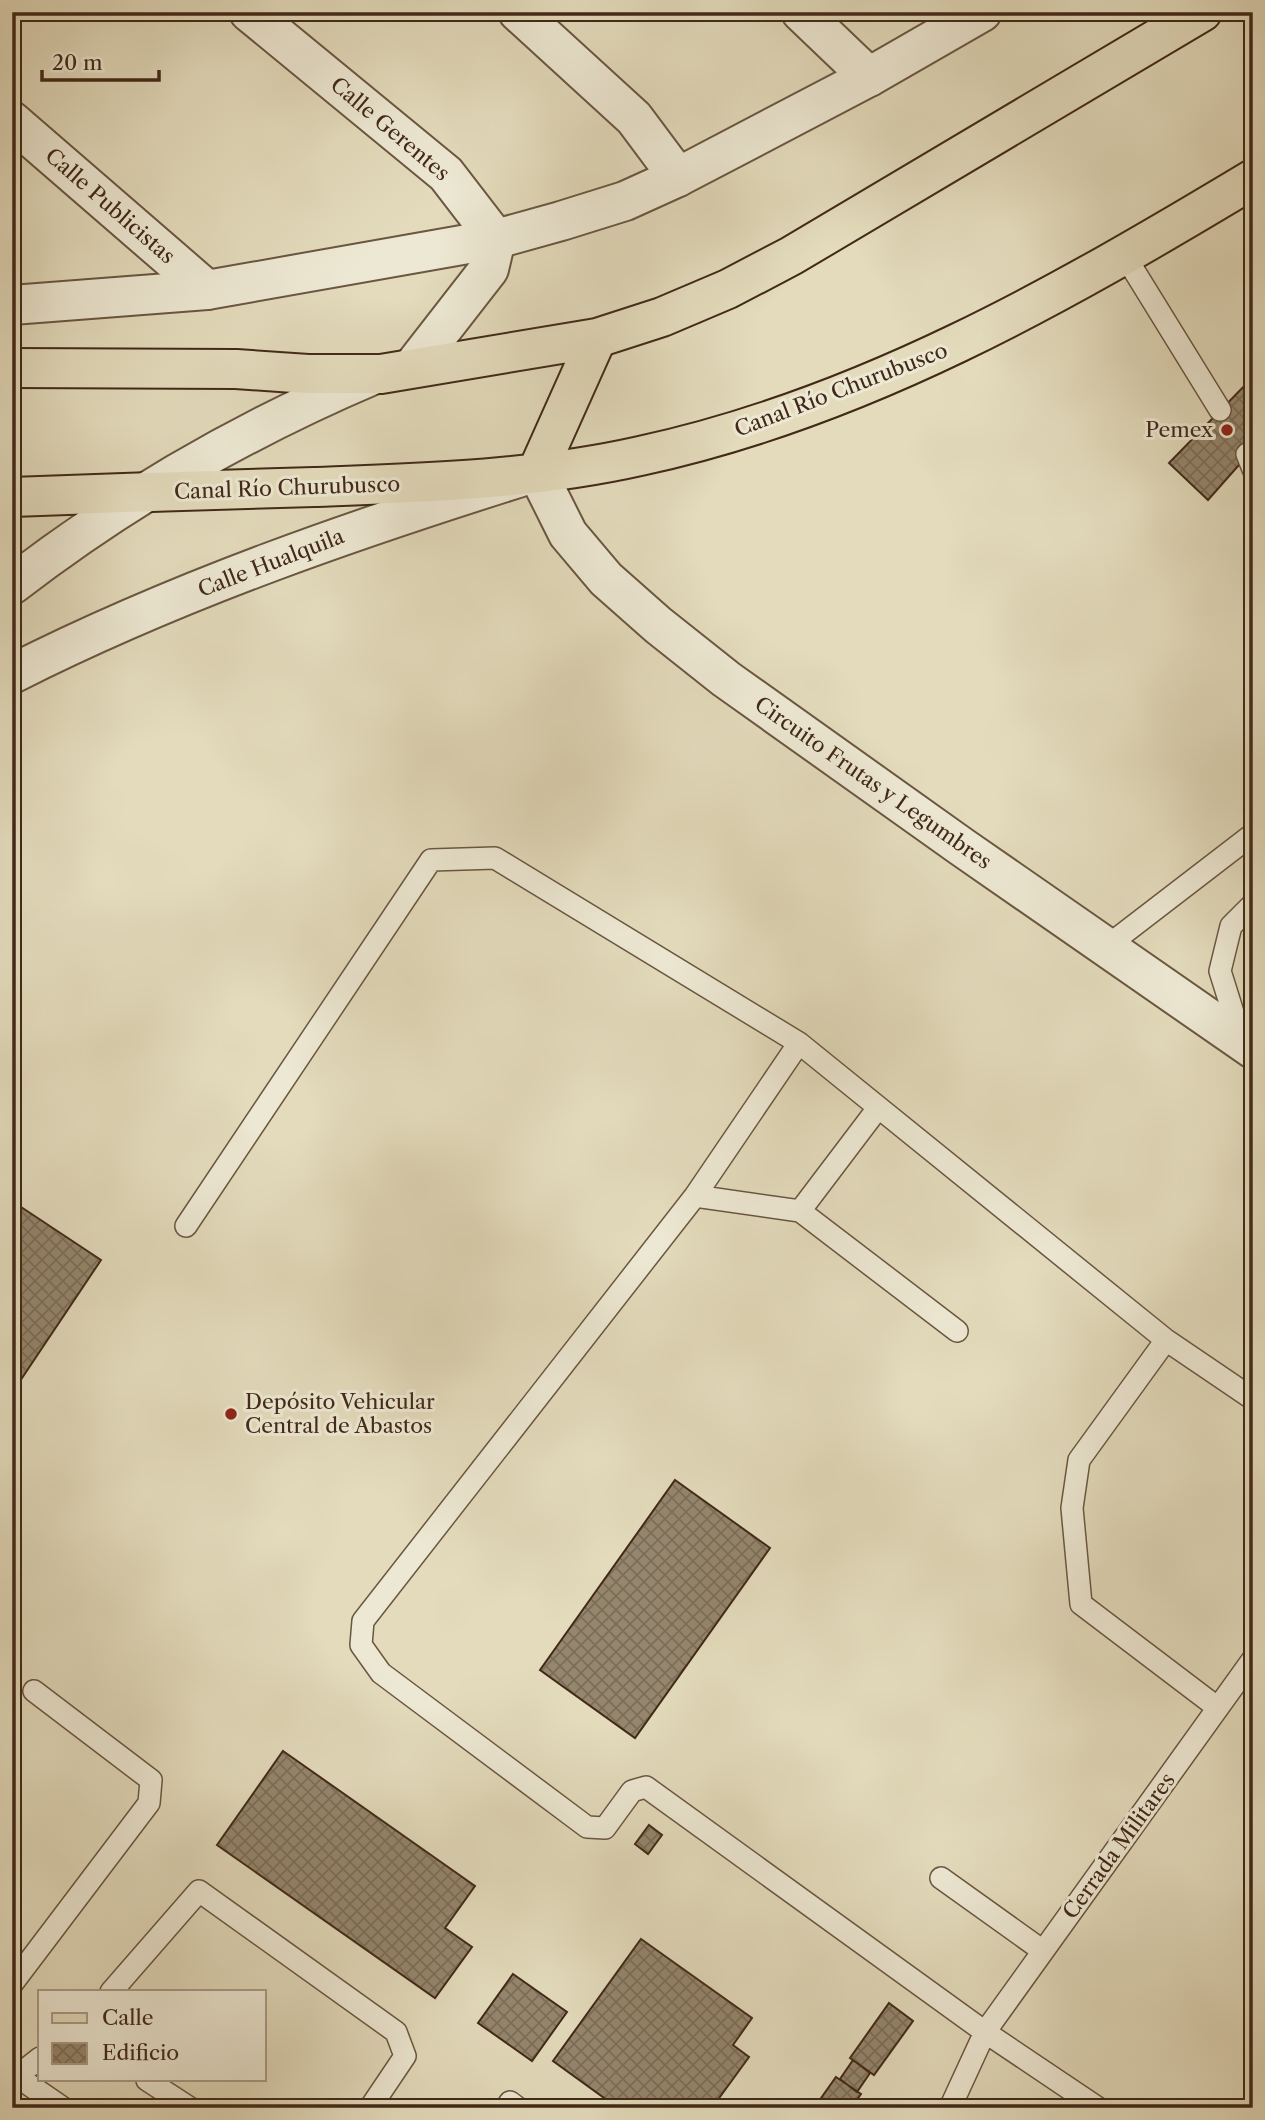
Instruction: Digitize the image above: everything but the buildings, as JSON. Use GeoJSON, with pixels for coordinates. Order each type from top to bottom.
{"type":"FeatureCollection","features":[{"type":"Feature","properties":{"kind":"main road"},"geometry":{"type":"LineString","coordinates":[[12,368],[236,369],[373,375],[510,355],[597,338],[662,317],[791,256],[1202,12]]}},
{"type":"Feature","properties":{"kind":"main road","name":"Canal Río Churubusco"},"geometry":{"type":"LineString","coordinates":[[12,497],[467,482],[583,467],[674,449],[809,407],[976,336],[1125,256],[1253,179]]}},
{"type":"Feature","properties":{"kind":"main road"},"geometry":{"type":"LineString","coordinates":[[537,472],[597,338]]}},
{"type":"Feature","properties":{"kind":"street","name":"Calle Gerentes"},"geometry":{"type":"LineString","coordinates":[[249,12],[446,174],[496,239]]}},
{"type":"Feature","properties":{"kind":"street"},"geometry":{"type":"LineString","coordinates":[[517,12],[634,118],[678,177]]}},
{"type":"Feature","properties":{"kind":"street"},"geometry":{"type":"LineString","coordinates":[[801,12],[869,77]]}},
{"type":"Feature","properties":{"kind":"street"},"geometry":{"type":"LineString","coordinates":[[12,305],[207,290],[496,239],[625,201],[678,177],[869,77],[982,12]]}},
{"type":"Feature","properties":{"kind":"street","name":"Calle Publicistas"},"geometry":{"type":"LineString","coordinates":[[12,121],[207,290]]}},
{"type":"Feature","properties":{"kind":"street"},"geometry":{"type":"LineString","coordinates":[[412,368],[489,269],[496,239]]}},
{"type":"Feature","properties":{"kind":"street"},"geometry":{"type":"LineString","coordinates":[[12,585],[148,492],[267,424],[373,375]]}},
{"type":"Feature","properties":{"kind":"street","name":"Calle Hualquila"},"geometry":{"type":"LineString","coordinates":[[12,674],[145,613],[269,562],[396,516],[537,472]]}},
{"type":"Feature","properties":{"kind":"street","name":"Circuito Frutas y Legumbres"},"geometry":{"type":"LineString","coordinates":[[537,472],[568,534],[606,579],[658,625],[737,687],[1248,1046]]}},
{"type":"Feature","properties":{"kind":"lane"},"geometry":{"type":"LineString","coordinates":[[1125,256],[1220,411]]}},
{"type":"Feature","properties":{"kind":"lane"},"geometry":{"type":"LineString","coordinates":[[1106,947],[1253,834]]}},
{"type":"Feature","properties":{"kind":"lane"},"geometry":{"type":"LineString","coordinates":[[186,1226],[431,860],[495,858],[799,1043],[1166,1340],[1253,1399]]}},
{"type":"Feature","properties":{"kind":"lane"},"geometry":{"type":"LineString","coordinates":[[1248,1046],[1220,971],[1231,926],[1253,904]]}},
{"type":"Feature","properties":{"kind":"lane"},"geometry":{"type":"LineString","coordinates":[[799,1043],[695,1196],[363,1621],[361,1645],[382,1673],[587,1827],[605,1828],[632,1791],[646,1787],[985,2032],[1098,2108]]}},
{"type":"Feature","properties":{"kind":"lane"},"geometry":{"type":"LineString","coordinates":[[800,1211],[878,1108]]}},
{"type":"Feature","properties":{"kind":"lane"},"geometry":{"type":"LineString","coordinates":[[695,1196],[800,1211],[957,1331]]}},
{"type":"Feature","properties":{"kind":"lane"},"geometry":{"type":"LineString","coordinates":[[1166,1340],[1079,1460],[1072,1508],[1081,1604],[1218,1708]]}},
{"type":"Feature","properties":{"kind":"lane","name":"Cerrada Militares"},"geometry":{"type":"LineString","coordinates":[[950,2108],[985,2032],[1253,1659]]}},
{"type":"Feature","properties":{"kind":"lane"},"geometry":{"type":"LineString","coordinates":[[12,1984],[149,1803],[151,1780],[34,1691]]}},
{"type":"Feature","properties":{"kind":"lane"},"geometry":{"type":"LineString","coordinates":[[941,1878],[1043,1951]]}},
{"type":"Feature","properties":{"kind":"lane"},"geometry":{"type":"LineString","coordinates":[[113,1990],[199,1891],[396,2032],[405,2056],[370,2108]]}},
{"type":"Feature","properties":{"kind":"lane"},"geometry":{"type":"LineString","coordinates":[[38,2058],[13,2076],[63,2108]]}},
{"type":"Feature","properties":{"kind":"lane"},"geometry":{"type":"LineString","coordinates":[[151,2082],[190,2108]]}},
{"type":"Feature","properties":{"kind":"lane"},"geometry":{"type":"LineString","coordinates":[[506,2108],[510,2102],[518,2108]]}},
{"type":"Feature","properties":{"kind":"place","name":"Pemex"},"geometry":{"type":"Point","coordinates":[1227,430]}},
{"type":"Feature","properties":{"kind":"place","name":"Depósito Vehicular Central de Abastos"},"geometry":{"type":"Point","coordinates":[231,1414]}}]}
